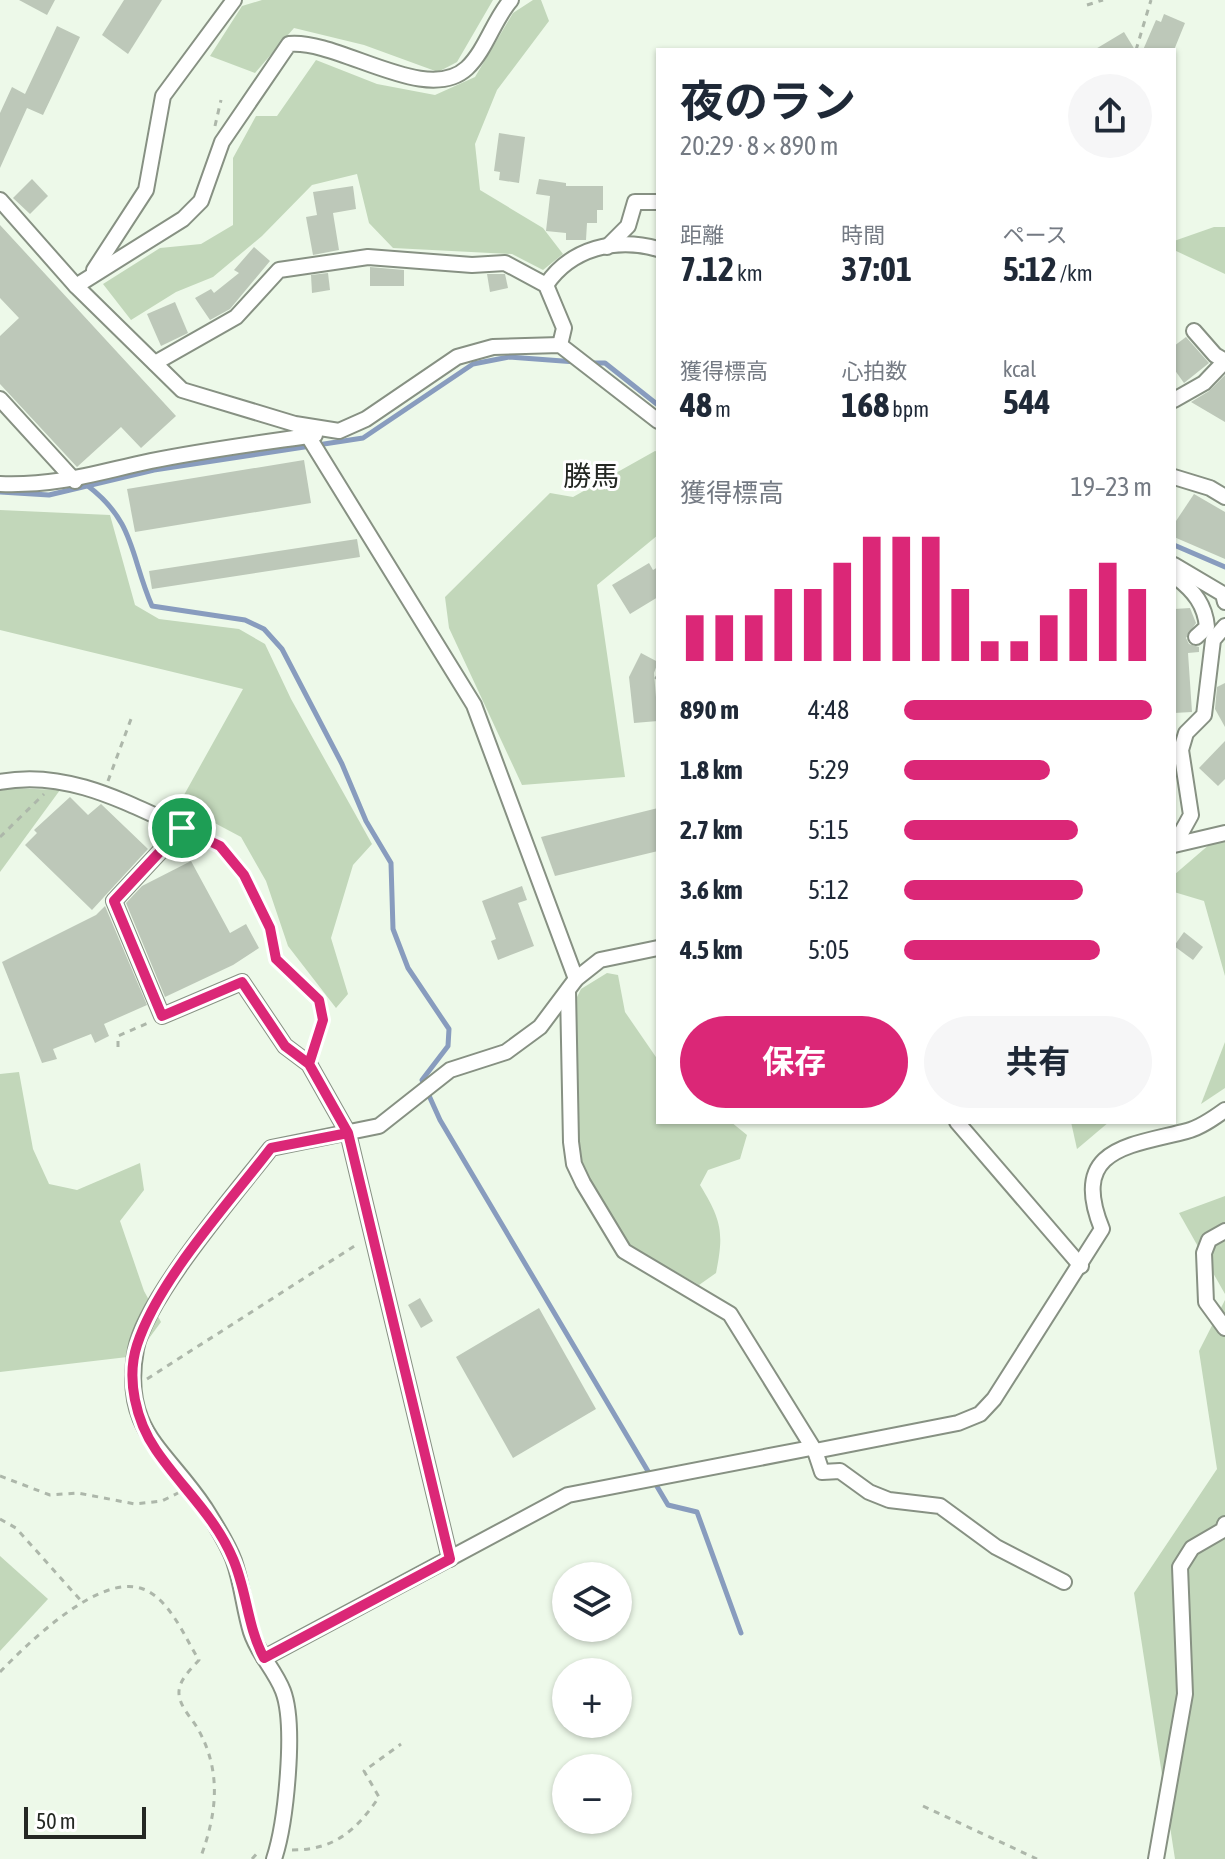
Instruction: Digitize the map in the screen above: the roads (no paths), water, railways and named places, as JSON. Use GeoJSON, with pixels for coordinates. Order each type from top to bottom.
{"type":"FeatureCollection","features":[{"type":"Feature","properties":{"kind":"street"},"geometry":{"type":"LineString","coordinates":[[91,274],[146,190],[163,96],[234,0]]}},
{"type":"Feature","properties":{"kind":"street"},"geometry":{"type":"LineString","coordinates":[[76,286],[183,219],[201,201],[222,142],[289,44],[309,42],[412,77],[444,81],[467,68],[511,0]]}},
{"type":"Feature","properties":{"kind":"street"},"geometry":{"type":"LineString","coordinates":[[0,200],[76,286],[182,390],[295,424],[339,431]]}},
{"type":"Feature","properties":{"kind":"street"},"geometry":{"type":"LineString","coordinates":[[607,247],[628,226],[635,202],[656,202]]}},
{"type":"Feature","properties":{"kind":"street"},"geometry":{"type":"LineString","coordinates":[[546,285],[557,269],[591,247],[644,245],[656,248]]}},
{"type":"Feature","properties":{"kind":"street"},"geometry":{"type":"LineString","coordinates":[[155,363],[236,317],[279,270],[368,257],[472,265],[505,263],[546,285],[564,328],[560,345]]}},
{"type":"Feature","properties":{"kind":"street"},"geometry":{"type":"LineString","coordinates":[[1176,399],[1204,383],[1225,361],[1215,355],[1194,331]]}},
{"type":"Feature","properties":{"kind":"street"},"geometry":{"type":"LineString","coordinates":[[0,484],[43,485],[75,481],[152,461],[339,431],[366,419],[457,357],[493,347],[560,345],[656,419]]}},
{"type":"Feature","properties":{"kind":"street"},"geometry":{"type":"LineString","coordinates":[[0,399],[75,481]]}},
{"type":"Feature","properties":{"kind":"street"},"geometry":{"type":"LineString","coordinates":[[308,436],[474,705],[572,985],[571,1142],[574,1164],[624,1251],[730,1314],[813,1449],[822,1472],[840,1471],[869,1492],[889,1500],[940,1506],[996,1547],[1064,1582]]}},
{"type":"Feature","properties":{"kind":"street"},"geometry":{"type":"LineString","coordinates":[[1176,478],[1210,488],[1225,497]]}},
{"type":"Feature","properties":{"kind":"street"},"geometry":{"type":"LineString","coordinates":[[1176,566],[1224,596]]}},
{"type":"Feature","properties":{"kind":"street"},"geometry":{"type":"LineString","coordinates":[[1176,566],[1177,578],[1191,589],[1206,612],[1207,627],[1196,637]]}},
{"type":"Feature","properties":{"kind":"street"},"geometry":{"type":"LineString","coordinates":[[1176,841],[1191,815],[1181,750],[1186,733],[1204,715],[1213,640],[1225,626]]}},
{"type":"Feature","properties":{"kind":"street"},"geometry":{"type":"LineString","coordinates":[[0,782],[48,779],[104,793],[182,828],[114,901],[162,1016],[242,982],[285,1046],[309,1064],[348,1133],[450,1559]]}},
{"type":"Feature","properties":{"kind":"street"},"geometry":{"type":"LineString","coordinates":[[1176,844],[1225,833]]}},
{"type":"Feature","properties":{"kind":"street"},"geometry":{"type":"LineString","coordinates":[[276,1854],[288,1759],[288,1715],[283,1691],[252,1636],[234,1560],[204,1507],[155,1449],[136,1410],[136,1347],[154,1307],[205,1233],[271,1148],[379,1126],[450,1070],[506,1052],[540,1027],[572,985],[600,960],[656,948]]}},
{"type":"Feature","properties":{"kind":"street"},"geometry":{"type":"LineString","coordinates":[[264,1658],[568,1495],[958,1423],[980,1414],[994,1399],[1102,1229],[1094,1209],[1093,1189],[1104,1159],[1118,1148],[1190,1131],[1225,1110]]}},
{"type":"Feature","properties":{"kind":"street"},"geometry":{"type":"LineString","coordinates":[[959,1124],[1081,1266]]}},
{"type":"Feature","properties":{"kind":"street"},"geometry":{"type":"LineString","coordinates":[[1225,1231],[1209,1240],[1204,1253],[1206,1302],[1225,1328]]}},
{"type":"Feature","properties":{"kind":"street"},"geometry":{"type":"LineString","coordinates":[[1156,1859],[1185,1694],[1180,1567],[1192,1548],[1223,1530],[1225,1524]]}},
{"type":"Feature","properties":{"kind":"waterway"},"geometry":{"type":"LineString","coordinates":[[0,492],[49,495],[154,470],[363,438],[473,364],[509,357],[576,362]]}},
{"type":"Feature","properties":{"kind":"waterway"},"geometry":{"type":"LineString","coordinates":[[590,363],[605,363],[656,403]]}},
{"type":"Feature","properties":{"kind":"waterway"},"geometry":{"type":"LineString","coordinates":[[88,486],[103,499],[123,526],[152,606],[245,620],[264,629],[282,649],[342,764],[366,821],[391,863],[393,929],[408,968],[449,1029],[448,1046],[422,1080],[440,1120],[668,1505],[697,1512],[741,1633]]}},
{"type":"Feature","properties":{"kind":"waterway"},"geometry":{"type":"LineString","coordinates":[[1176,546],[1225,567]]}},
{"type":"Feature","properties":{"kind":"district","name":"勝馬"},"geometry":{"type":"Point","coordinates":[591,476]}}]}
